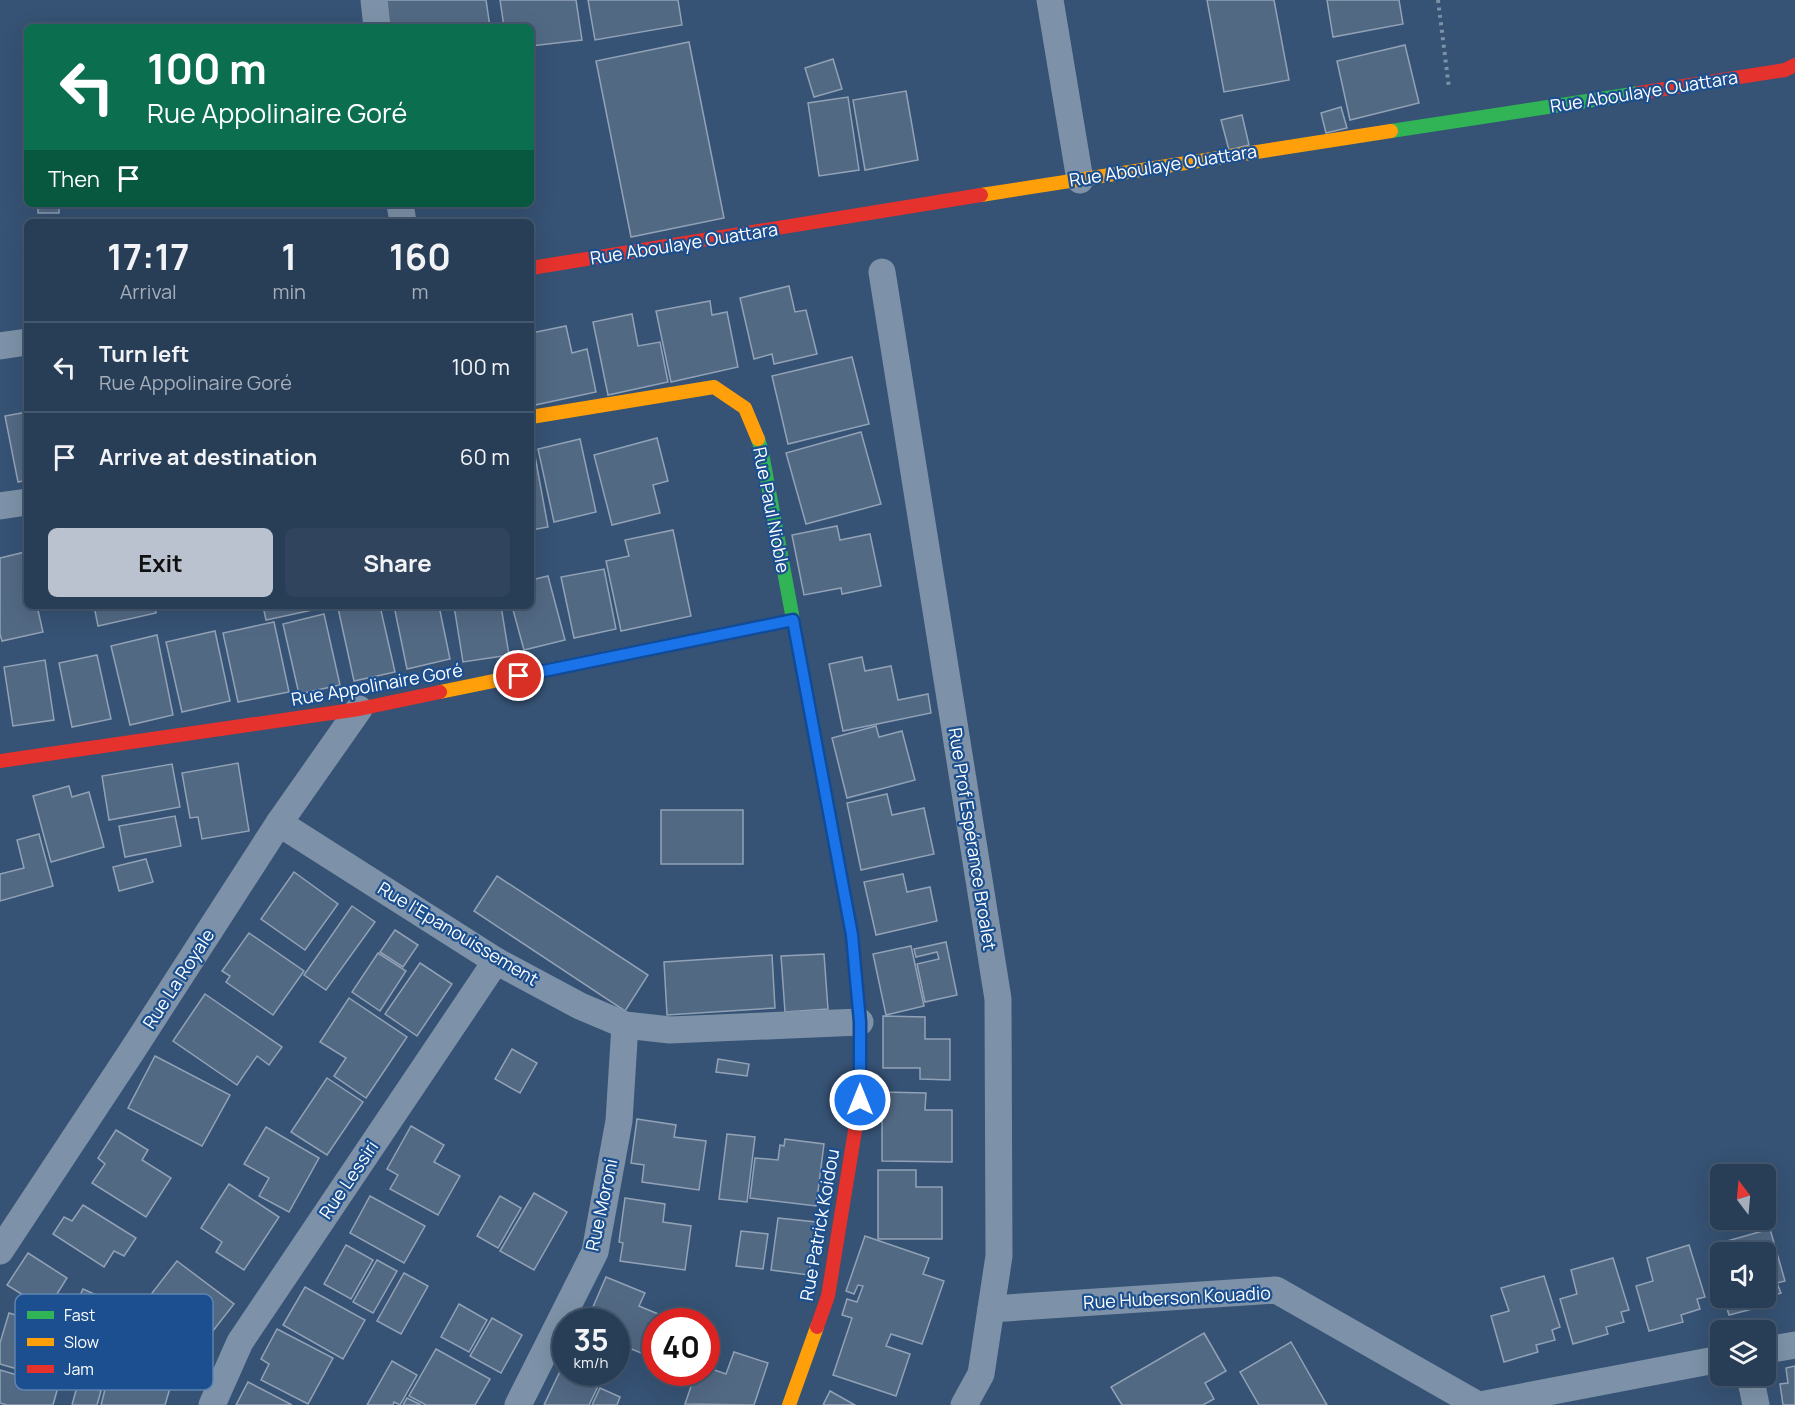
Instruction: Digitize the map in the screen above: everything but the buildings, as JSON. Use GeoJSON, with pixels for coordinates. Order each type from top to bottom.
{"type":"FeatureCollection","features":[{"type":"Feature","properties":{"kind":"street"},"geometry":{"type":"LineString","coordinates":[[374,0],[377,24]]}},
{"type":"Feature","properties":{"kind":"street"},"geometry":{"type":"LineString","coordinates":[[1050,0],[1080,180]]}},
{"type":"Feature","properties":{"kind":"street","name":"Rue Aboulaye Ouattara"},"geometry":{"type":"LineString","coordinates":[[534,268],[1785,70],[1795,65]]}},
{"type":"Feature","properties":{"kind":"street","name":"Rue Prof Espérance Broalet"},"geometry":{"type":"LineString","coordinates":[[882,272],[998,999],[999,1256],[981,1374],[964,1405]]}},
{"type":"Feature","properties":{"kind":"street"},"geometry":{"type":"LineString","coordinates":[[0,346],[24,342]]}},
{"type":"Feature","properties":{"kind":"street","name":"Rue Paul Nioble"},"geometry":{"type":"LineString","coordinates":[[534,417],[714,387],[745,408],[761,448],[793,620]]}},
{"type":"Feature","properties":{"kind":"street"},"geometry":{"type":"LineString","coordinates":[[0,506],[24,502]]}},
{"type":"Feature","properties":{"kind":"street","name":"Rue Appolinaire Goré"},"geometry":{"type":"LineString","coordinates":[[0,761],[359,709],[793,620]]}},
{"type":"Feature","properties":{"kind":"street","name":"Rue Patrick Koidou"},"geometry":{"type":"LineString","coordinates":[[789,1405],[828,1296],[860,1100],[860,1022],[852,935],[793,620]]}},
{"type":"Feature","properties":{"kind":"street","name":"Rue La Royale"},"geometry":{"type":"LineString","coordinates":[[0,1251],[279,822],[359,709]]}},
{"type":"Feature","properties":{"kind":"street","name":"Rue l'Epanouissement"},"geometry":{"type":"LineString","coordinates":[[279,822],[496,962],[580,1006],[625,1025],[670,1030],[860,1022]]}},
{"type":"Feature","properties":{"kind":"street","name":"Rue Lessiri"},"geometry":{"type":"LineString","coordinates":[[212,1405],[240,1342],[496,962]]}},
{"type":"Feature","properties":{"kind":"street","name":"Rue Moroni"},"geometry":{"type":"LineString","coordinates":[[518,1405],[595,1252],[619,1121],[625,1025]]}},
{"type":"Feature","properties":{"kind":"street","name":"Rue Huberson Kouadio"},"geometry":{"type":"LineString","coordinates":[[991,1309],[1276,1290],[1479,1405],[1710,1361]]}},
{"type":"Feature","properties":{"kind":"street"},"geometry":{"type":"LineString","coordinates":[[1776,1348],[1795,1345]]}},
{"type":"Feature","properties":{"kind":"street"},"geometry":{"type":"LineString","coordinates":[[1752,1386],[1756,1405]]}},
{"type":"Feature","properties":{"kind":"path"},"geometry":{"type":"LineString","coordinates":[[1438,0],[1453,121]]}},
{"type":"Feature","properties":{"kind":"traffic: fast"},"geometry":{"type":"LineString","coordinates":[[1391,131],[1639,93]]}},
{"type":"Feature","properties":{"kind":"traffic: fast"},"geometry":{"type":"LineString","coordinates":[[758,439],[842,882]]}},
{"type":"Feature","properties":{"kind":"traffic: slow"},"geometry":{"type":"LineString","coordinates":[[981,195],[1391,131]]}},
{"type":"Feature","properties":{"kind":"traffic: slow"},"geometry":{"type":"LineString","coordinates":[[534,417],[714,387],[745,408],[758,439]]}},
{"type":"Feature","properties":{"kind":"traffic: slow"},"geometry":{"type":"LineString","coordinates":[[440,692],[793,620]]}},
{"type":"Feature","properties":{"kind":"traffic: slow"},"geometry":{"type":"LineString","coordinates":[[789,1405],[817,1327]]}},
{"type":"Feature","properties":{"kind":"traffic: jam"},"geometry":{"type":"LineString","coordinates":[[1639,93],[1785,70],[1795,65]]}},
{"type":"Feature","properties":{"kind":"traffic: jam"},"geometry":{"type":"LineString","coordinates":[[534,268],[981,195]]}},
{"type":"Feature","properties":{"kind":"traffic: jam"},"geometry":{"type":"LineString","coordinates":[[0,761],[359,709],[440,692]]}},
{"type":"Feature","properties":{"kind":"traffic: jam"},"geometry":{"type":"LineString","coordinates":[[817,1327],[828,1296],[860,1100],[860,1022],[852,935],[842,882]]}},
{"type":"Feature","properties":{"kind":"route"},"geometry":{"type":"LineString","coordinates":[[519,676],[793,620],[852,935],[860,1022],[860,1100]]}}]}
